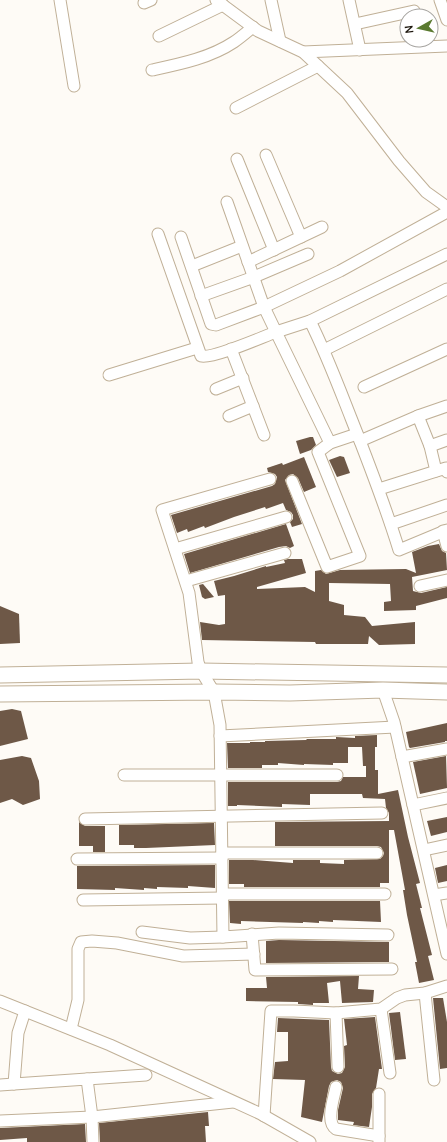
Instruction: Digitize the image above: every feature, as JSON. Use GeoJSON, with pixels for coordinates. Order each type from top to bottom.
{"type":"FeatureCollection","features":[{"type":"Feature","properties":{"kind":"street"},"geometry":{"type":"LineString","coordinates":[[60,0],[74,86]]}},
{"type":"Feature","properties":{"kind":"street"},"geometry":{"type":"LineString","coordinates":[[271,0],[280,41]]}},
{"type":"Feature","properties":{"kind":"street"},"geometry":{"type":"LineString","coordinates":[[348,0],[355,24],[360,50]]}},
{"type":"Feature","properties":{"kind":"street"},"geometry":{"type":"LineString","coordinates":[[440,0],[447,20]]}},
{"type":"Feature","properties":{"kind":"street"},"geometry":{"type":"LineString","coordinates":[[159,36],[220,3],[253,27],[303,52],[347,94],[399,161],[426,192],[447,207],[349,266],[264,307],[212,325],[181,237]]}},
{"type":"Feature","properties":{"kind":"street"},"geometry":{"type":"LineString","coordinates":[[355,24],[399,14]]}},
{"type":"Feature","properties":{"kind":"street"},"geometry":{"type":"LineString","coordinates":[[152,70],[188,62],[220,50],[234,42],[253,27]]}},
{"type":"Feature","properties":{"kind":"street"},"geometry":{"type":"LineString","coordinates":[[303,52],[447,46]]}},
{"type":"Feature","properties":{"kind":"street"},"geometry":{"type":"LineString","coordinates":[[236,108],[318,66]]}},
{"type":"Feature","properties":{"kind":"street"},"geometry":{"type":"LineString","coordinates":[[266,155],[301,237]]}},
{"type":"Feature","properties":{"kind":"street"},"geometry":{"type":"LineString","coordinates":[[237,159],[274,250]]}},
{"type":"Feature","properties":{"kind":"street"},"geometry":{"type":"LineString","coordinates":[[227,202],[264,307],[330,443]]}},
{"type":"Feature","properties":{"kind":"street"},"geometry":{"type":"LineString","coordinates":[[248,262],[322,227]]}},
{"type":"Feature","properties":{"kind":"street"},"geometry":{"type":"LineString","coordinates":[[158,234],[197,348],[199,353],[203,356],[232,349],[310,321],[447,254]]}},
{"type":"Feature","properties":{"kind":"street"},"geometry":{"type":"LineString","coordinates":[[192,266],[242,246]]}},
{"type":"Feature","properties":{"kind":"street"},"geometry":{"type":"LineString","coordinates":[[201,296],[254,277],[308,254]]}},
{"type":"Feature","properties":{"kind":"street"},"geometry":{"type":"LineString","coordinates":[[324,350],[447,289]]}},
{"type":"Feature","properties":{"kind":"street"},"geometry":{"type":"LineString","coordinates":[[310,321],[324,350],[359,438],[379,490],[399,550],[445,530],[447,546]]}},
{"type":"Feature","properties":{"kind":"street"},"geometry":{"type":"LineString","coordinates":[[109,375],[197,348]]}},
{"type":"Feature","properties":{"kind":"street"},"geometry":{"type":"LineString","coordinates":[[232,349],[264,435]]}},
{"type":"Feature","properties":{"kind":"street"},"geometry":{"type":"LineString","coordinates":[[364,387],[447,349]]}},
{"type":"Feature","properties":{"kind":"street"},"geometry":{"type":"LineString","coordinates":[[216,389],[243,378]]}},
{"type":"Feature","properties":{"kind":"street"},"geometry":{"type":"LineString","coordinates":[[229,416],[253,406]]}},
{"type":"Feature","properties":{"kind":"street"},"geometry":{"type":"LineString","coordinates":[[292,481],[327,567],[360,556],[318,452],[330,443],[359,438],[447,406]]}},
{"type":"Feature","properties":{"kind":"street"},"geometry":{"type":"LineString","coordinates":[[379,490],[444,470],[430,446],[418,416]]}},
{"type":"Feature","properties":{"kind":"street"},"geometry":{"type":"LineString","coordinates":[[430,446],[447,440]]}},
{"type":"Feature","properties":{"kind":"street"},"geometry":{"type":"LineString","coordinates":[[223,936],[220,725],[214,692],[201,672],[198,662],[190,593],[162,510],[270,479]]}},
{"type":"Feature","properties":{"kind":"street"},"geometry":{"type":"LineString","coordinates":[[391,524],[447,505]]}},
{"type":"Feature","properties":{"kind":"street"},"geometry":{"type":"LineString","coordinates":[[175,549],[286,517]]}},
{"type":"Feature","properties":{"kind":"street"},"geometry":{"type":"LineString","coordinates":[[186,581],[285,553]]}},
{"type":"Feature","properties":{"kind":"street"},"geometry":{"type":"LineString","coordinates":[[420,586],[447,580]]}},
{"type":"Feature","properties":{"kind":"street"},"geometry":{"type":"LineString","coordinates":[[0,676],[201,672],[447,675]]}},
{"type":"Feature","properties":{"kind":"street"},"geometry":{"type":"LineString","coordinates":[[383,690],[395,727],[446,942],[447,954]]}},
{"type":"Feature","properties":{"kind":"street"},"geometry":{"type":"LineString","coordinates":[[0,694],[214,692],[290,693],[383,690],[447,692]]}},
{"type":"Feature","properties":{"kind":"street"},"geometry":{"type":"LineString","coordinates":[[220,736],[395,727]]}},
{"type":"Feature","properties":{"kind":"street"},"geometry":{"type":"LineString","coordinates":[[402,757],[447,749]]}},
{"type":"Feature","properties":{"kind":"street"},"geometry":{"type":"LineString","coordinates":[[124,775],[337,775]]}},
{"type":"Feature","properties":{"kind":"street"},"geometry":{"type":"LineString","coordinates":[[413,805],[447,798]]}},
{"type":"Feature","properties":{"kind":"street"},"geometry":{"type":"LineString","coordinates":[[85,818],[382,813]]}},
{"type":"Feature","properties":{"kind":"street"},"geometry":{"type":"LineString","coordinates":[[424,850],[447,845]]}},
{"type":"Feature","properties":{"kind":"street"},"geometry":{"type":"LineString","coordinates":[[77,859],[377,853]]}},
{"type":"Feature","properties":{"kind":"street"},"geometry":{"type":"LineString","coordinates":[[434,895],[447,893]]}},
{"type":"Feature","properties":{"kind":"street"},"geometry":{"type":"LineString","coordinates":[[83,900],[223,896],[385,894]]}},
{"type":"Feature","properties":{"kind":"street"},"geometry":{"type":"LineString","coordinates":[[142,932],[190,938],[279,932],[388,935]]}},
{"type":"Feature","properties":{"kind":"street"},"geometry":{"type":"LineString","coordinates":[[252,934],[255,970],[392,969]]}},
{"type":"Feature","properties":{"kind":"street"},"geometry":{"type":"LineString","coordinates":[[71,1029],[78,1000],[78,949],[81,942],[92,941],[117,943],[183,956],[254,954]]}},
{"type":"Feature","properties":{"kind":"street"},"geometry":{"type":"LineString","coordinates":[[264,1116],[271,1011],[336,1013],[381,1009],[397,998],[405,995],[425,993],[447,986]]}},
{"type":"Feature","properties":{"kind":"street"},"geometry":{"type":"LineString","coordinates":[[425,993],[434,1080]]}},
{"type":"Feature","properties":{"kind":"street"},"geometry":{"type":"LineString","coordinates":[[0,1002],[110,1044],[264,1116],[310,1142]]}},
{"type":"Feature","properties":{"kind":"street"},"geometry":{"type":"LineString","coordinates":[[381,1009],[390,1073]]}},
{"type":"Feature","properties":{"kind":"street"},"geometry":{"type":"LineString","coordinates":[[14,1084],[18,1033],[26,1011]]}},
{"type":"Feature","properties":{"kind":"street"},"geometry":{"type":"LineString","coordinates":[[336,1013],[338,1067]]}},
{"type":"Feature","properties":{"kind":"street"},"geometry":{"type":"LineString","coordinates":[[0,1085],[146,1075]]}},
{"type":"Feature","properties":{"kind":"street"},"geometry":{"type":"LineString","coordinates":[[87,1079],[92,1116],[93,1142]]}},
{"type":"Feature","properties":{"kind":"street"},"geometry":{"type":"LineString","coordinates":[[336,1087],[330,1119],[331,1126],[336,1129],[379,1139],[379,1094]]}},
{"type":"Feature","properties":{"kind":"street"},"geometry":{"type":"LineString","coordinates":[[0,1121],[92,1116],[234,1102]]}},
{"type":"Feature","properties":{"kind":"building"},"geometry":{"type":"Polygon","coordinates":[[[313,437],[316,445],[311,450],[300,454],[296,441],[313,437]]]}},
{"type":"Feature","properties":{"kind":"building"},"geometry":{"type":"Polygon","coordinates":[[[340,456],[344,457],[350,473],[337,477],[329,460],[340,456]]]}},
{"type":"Feature","properties":{"kind":"building"},"geometry":{"type":"Polygon","coordinates":[[[304,457],[316,487],[304,492],[298,478],[293,474],[289,475],[285,480],[302,524],[292,527],[290,522],[293,519],[293,515],[291,512],[286,510],[283,503],[266,509],[265,507],[205,528],[204,526],[188,532],[187,529],[177,533],[171,515],[272,486],[275,484],[277,477],[275,474],[268,472],[267,468],[282,463],[283,465],[304,457]]]}},
{"type":"Feature","properties":{"kind":"building"},"geometry":{"type":"Polygon","coordinates":[[[286,524],[294,546],[290,548],[286,546],[279,547],[190,573],[184,554],[286,524]]]}},
{"type":"Feature","properties":{"kind":"building"},"geometry":{"type":"Polygon","coordinates":[[[439,544],[442,551],[446,553],[447,570],[412,577],[413,591],[421,593],[447,587],[447,598],[416,606],[416,610],[384,611],[384,602],[391,601],[390,584],[329,583],[329,601],[344,605],[344,615],[365,617],[372,626],[415,622],[415,644],[379,645],[369,636],[368,644],[316,644],[315,642],[202,640],[200,622],[219,625],[225,624],[225,595],[218,596],[214,581],[266,566],[285,563],[284,560],[288,559],[302,559],[306,573],[257,587],[257,589],[305,587],[315,592],[315,571],[321,570],[326,574],[340,570],[406,569],[416,573],[412,552],[428,546],[439,544]]]}},
{"type":"Feature","properties":{"kind":"building"},"geometry":{"type":"Polygon","coordinates":[[[203,584],[214,597],[205,599],[202,597],[199,585],[203,584]]]}},
{"type":"Feature","properties":{"kind":"building"},"geometry":{"type":"Polygon","coordinates":[[[0,606],[19,614],[20,643],[0,644],[0,606]]]}},
{"type":"Feature","properties":{"kind":"building"},"geometry":{"type":"Polygon","coordinates":[[[12,709],[21,711],[28,739],[0,746],[0,711],[12,709]]]}},
{"type":"Feature","properties":{"kind":"building"},"geometry":{"type":"Polygon","coordinates":[[[447,723],[447,741],[409,747],[406,732],[447,723]]]}},
{"type":"Feature","properties":{"kind":"building"},"geometry":{"type":"Polygon","coordinates":[[[377,735],[377,747],[375,747],[375,770],[378,770],[378,794],[398,790],[420,883],[416,884],[422,908],[420,908],[432,955],[428,956],[434,980],[419,983],[415,962],[417,962],[407,915],[403,890],[405,890],[394,830],[389,830],[389,883],[380,883],[380,887],[244,887],[244,884],[229,884],[229,860],[293,863],[293,860],[320,860],[320,863],[344,864],[344,860],[380,859],[384,853],[381,847],[377,846],[275,846],[275,822],[389,821],[389,813],[386,808],[385,799],[363,798],[362,794],[310,794],[310,805],[282,804],[282,807],[228,806],[228,782],[337,782],[341,781],[343,777],[366,777],[366,766],[363,766],[362,747],[348,747],[348,763],[333,763],[333,765],[304,765],[278,763],[278,765],[262,765],[262,768],[228,768],[227,743],[336,739],[336,737],[355,738],[355,736],[377,735]]]}},
{"type":"Feature","properties":{"kind":"building"},"geometry":{"type":"Polygon","coordinates":[[[22,756],[31,758],[39,781],[40,799],[23,805],[12,799],[0,803],[0,760],[22,756]]]}},
{"type":"Feature","properties":{"kind":"building"},"geometry":{"type":"Polygon","coordinates":[[[446,756],[447,788],[420,794],[413,762],[446,756]]]}},
{"type":"Feature","properties":{"kind":"building"},"geometry":{"type":"Polygon","coordinates":[[[447,817],[447,832],[431,836],[427,821],[447,817]]]}},
{"type":"Feature","properties":{"kind":"building"},"geometry":{"type":"Polygon","coordinates":[[[79,822],[85,826],[105,826],[105,852],[93,852],[93,846],[79,846],[79,822]]]}},
{"type":"Feature","properties":{"kind":"building"},"geometry":{"type":"Polygon","coordinates":[[[214,823],[215,845],[134,848],[134,845],[119,845],[119,825],[214,823]]]}},
{"type":"Feature","properties":{"kind":"building"},"geometry":{"type":"Polygon","coordinates":[[[215,865],[215,888],[188,886],[188,888],[144,888],[144,890],[115,888],[115,890],[77,889],[77,866],[215,865]]]}},
{"type":"Feature","properties":{"kind":"building"},"geometry":{"type":"Polygon","coordinates":[[[447,865],[447,881],[438,883],[435,868],[447,865]]]}},
{"type":"Feature","properties":{"kind":"building"},"geometry":{"type":"Polygon","coordinates":[[[229,901],[380,901],[381,922],[333,920],[333,922],[319,921],[319,923],[241,921],[241,924],[230,923],[229,901]]]}},
{"type":"Feature","properties":{"kind":"building"},"geometry":{"type":"Polygon","coordinates":[[[266,941],[389,942],[389,962],[266,963],[266,941]]]}},
{"type":"Feature","properties":{"kind":"building"},"geometry":{"type":"Polygon","coordinates":[[[359,976],[358,989],[374,990],[373,1002],[342,1003],[340,981],[327,983],[329,1003],[313,1003],[313,1005],[298,1004],[298,1002],[246,1001],[246,988],[267,988],[266,977],[359,976]]]}},
{"type":"Feature","properties":{"kind":"building"},"geometry":{"type":"Polygon","coordinates":[[[433,998],[443,998],[447,1022],[447,1068],[440,1069],[433,998]]]}},
{"type":"Feature","properties":{"kind":"building"},"geometry":{"type":"Polygon","coordinates":[[[400,1012],[406,1059],[395,1060],[389,1013],[400,1012]]]}},
{"type":"Feature","properties":{"kind":"building"},"geometry":{"type":"Polygon","coordinates":[[[375,1017],[382,1069],[379,1069],[376,1088],[372,1094],[369,1127],[353,1125],[354,1122],[338,1120],[338,1110],[343,1088],[341,1082],[337,1080],[331,1082],[329,1086],[322,1122],[301,1117],[305,1080],[273,1079],[275,1062],[288,1061],[288,1032],[277,1032],[278,1018],[329,1020],[331,1067],[332,1071],[338,1074],[342,1073],[345,1067],[344,1046],[347,1045],[344,1019],[375,1017]]]}},
{"type":"Feature","properties":{"kind":"building"},"geometry":{"type":"Polygon","coordinates":[[[208,1112],[209,1126],[205,1126],[206,1142],[100,1142],[99,1123],[208,1112]]]}},
{"type":"Feature","properties":{"kind":"building"},"geometry":{"type":"Polygon","coordinates":[[[85,1124],[86,1142],[27,1142],[27,1138],[0,1140],[0,1128],[85,1124]]]}}]}
